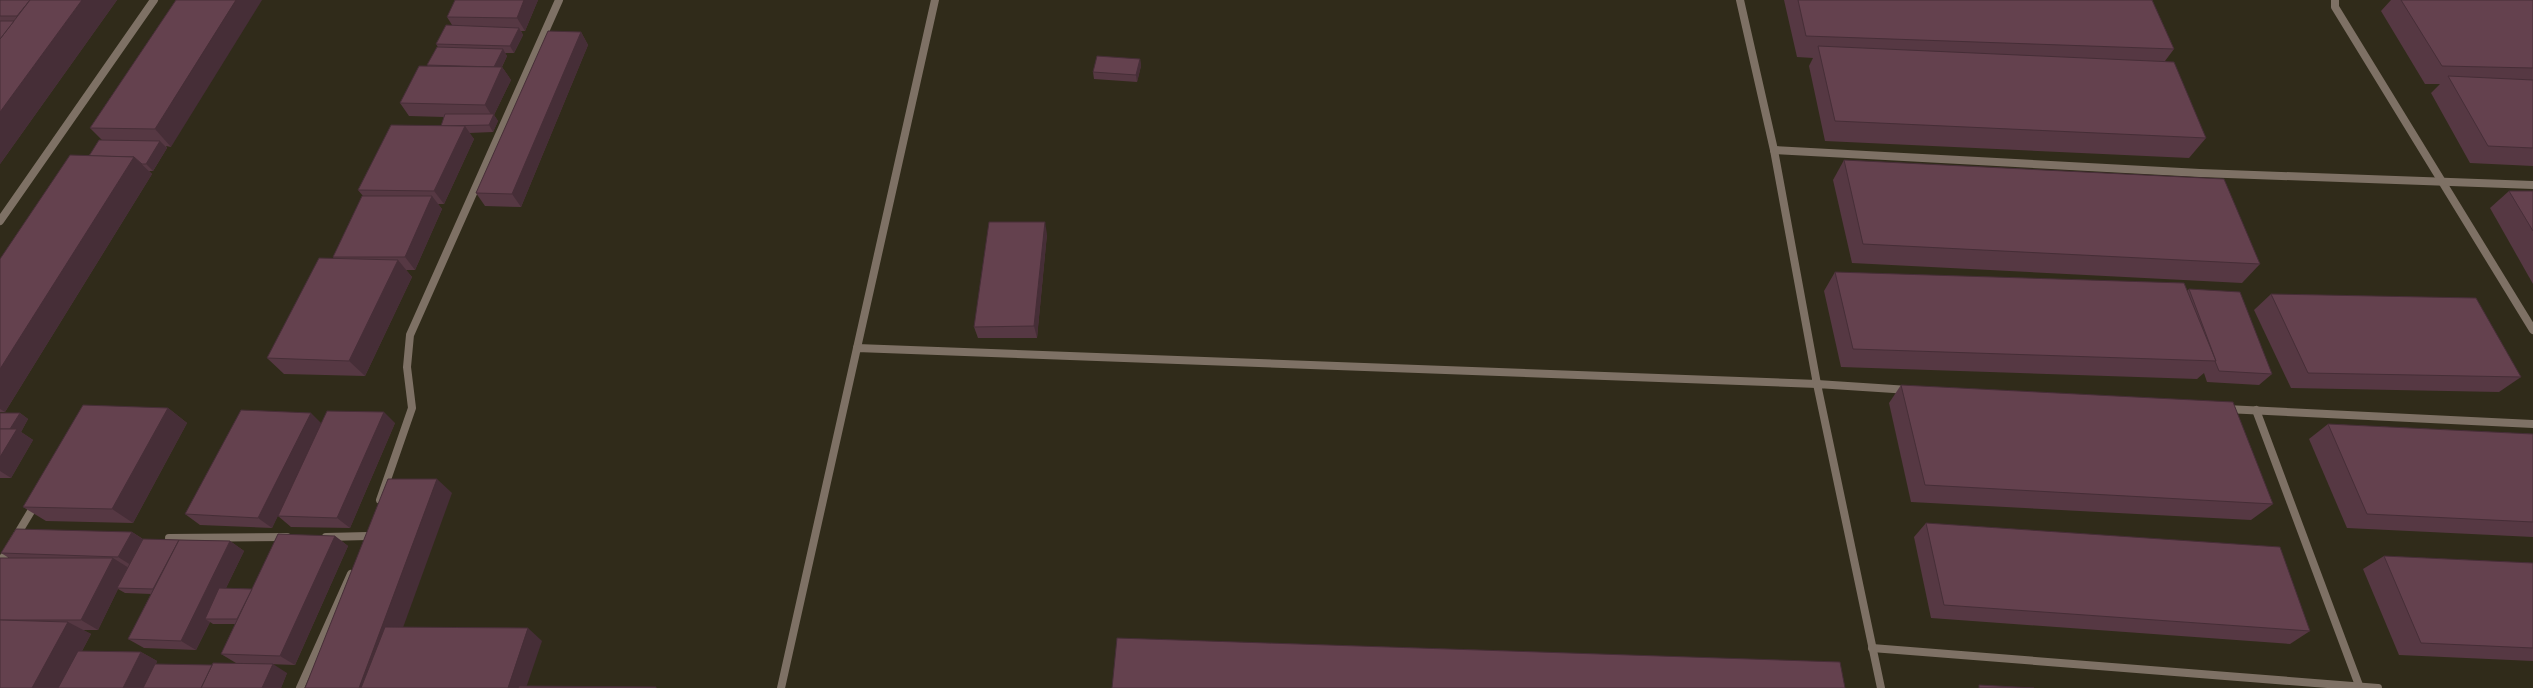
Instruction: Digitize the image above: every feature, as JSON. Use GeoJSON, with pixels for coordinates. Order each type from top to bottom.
{"type":"FeatureCollection","features":[{"type":"Feature","properties":{"kind":"street"},"geometry":{"type":"LineString","coordinates":[[0,221],[154,0]]}},
{"type":"Feature","properties":{"kind":"street"},"geometry":{"type":"LineString","coordinates":[[378,506],[412,408],[407,367],[410,335],[558,0]]}},
{"type":"Feature","properties":{"kind":"street"},"geometry":{"type":"LineString","coordinates":[[782,688],[935,0]]}},
{"type":"Feature","properties":{"kind":"street"},"geometry":{"type":"LineString","coordinates":[[1740,0],[1774,150],[1817,384],[1881,688]]}},
{"type":"Feature","properties":{"kind":"street"},"geometry":{"type":"LineString","coordinates":[[2335,0],[2335,7],[2444,181],[2533,330]]}},
{"type":"Feature","properties":{"kind":"street"},"geometry":{"type":"LineString","coordinates":[[1774,150],[2200,173],[2533,185]]}},
{"type":"Feature","properties":{"kind":"street"},"geometry":{"type":"LineString","coordinates":[[857,348],[1817,384],[1921,390]]}},
{"type":"Feature","properties":{"kind":"street"},"geometry":{"type":"LineString","coordinates":[[2216,408],[2293,410],[2533,424]]}},
{"type":"Feature","properties":{"kind":"street"},"geometry":{"type":"LineString","coordinates":[[2256,410],[2360,688]]}},
{"type":"Feature","properties":{"kind":"street"},"geometry":{"type":"LineString","coordinates":[[0,563],[39,497]]}},
{"type":"Feature","properties":{"kind":"street"},"geometry":{"type":"LineString","coordinates":[[320,537],[367,536]]}},
{"type":"Feature","properties":{"kind":"street"},"geometry":{"type":"LineString","coordinates":[[169,538],[296,537]]}},
{"type":"Feature","properties":{"kind":"street"},"geometry":{"type":"LineString","coordinates":[[300,688],[355,565]]}},
{"type":"Feature","properties":{"kind":"street"},"geometry":{"type":"LineString","coordinates":[[1872,648],[2360,688],[2378,688]]}},
{"type":"Feature","properties":{"kind":"building"},"geometry":{"type":"Polygon","coordinates":[[[0,0],[30,0],[17,16],[0,16],[0,0]]]}},
{"type":"Feature","properties":{"kind":"building"},"geometry":{"type":"Polygon","coordinates":[[[30,0],[82,0],[0,112],[0,39],[30,0]]]}},
{"type":"Feature","properties":{"kind":"building"},"geometry":{"type":"Polygon","coordinates":[[[176,0],[236,0],[155,129],[90,128],[176,0]]]}},
{"type":"Feature","properties":{"kind":"building"},"geometry":{"type":"Polygon","coordinates":[[[455,0],[524,0],[517,18],[447,17],[455,0]]]}},
{"type":"Feature","properties":{"kind":"building"},"geometry":{"type":"Polygon","coordinates":[[[1798,0],[2152,0],[2174,49],[1806,36],[1798,0]]]}},
{"type":"Feature","properties":{"kind":"building"},"geometry":{"type":"Polygon","coordinates":[[[2401,0],[2533,0],[2533,68],[2442,66],[2401,0]]]}},
{"type":"Feature","properties":{"kind":"building"},"geometry":{"type":"Polygon","coordinates":[[[0,21],[14,21],[0,39],[0,21]]]}},
{"type":"Feature","properties":{"kind":"building"},"geometry":{"type":"Polygon","coordinates":[[[446,25],[519,28],[510,46],[436,44],[446,25]]]}},
{"type":"Feature","properties":{"kind":"building"},"geometry":{"type":"Polygon","coordinates":[[[548,31],[581,32],[512,194],[476,193],[548,31]]]}},
{"type":"Feature","properties":{"kind":"building"},"geometry":{"type":"Polygon","coordinates":[[[1818,46],[2174,62],[2206,138],[1835,121],[1818,46]]]}},
{"type":"Feature","properties":{"kind":"building"},"geometry":{"type":"Polygon","coordinates":[[[437,47],[503,49],[494,67],[427,65],[437,47]]]}},
{"type":"Feature","properties":{"kind":"building"},"geometry":{"type":"Polygon","coordinates":[[[1097,56],[1140,59],[1136,75],[1093,72],[1097,56]]]}},
{"type":"Feature","properties":{"kind":"building"},"geometry":{"type":"Polygon","coordinates":[[[419,66],[502,67],[485,105],[400,103],[419,66]]]}},
{"type":"Feature","properties":{"kind":"building"},"geometry":{"type":"Polygon","coordinates":[[[2448,76],[2533,80],[2533,148],[2488,146],[2448,76]]]}},
{"type":"Feature","properties":{"kind":"building"},"geometry":{"type":"Polygon","coordinates":[[[445,114],[494,114],[489,125],[441,126],[445,114]]]}},
{"type":"Feature","properties":{"kind":"building"},"geometry":{"type":"Polygon","coordinates":[[[391,125],[465,126],[434,191],[358,190],[391,125]]]}},
{"type":"Feature","properties":{"kind":"building"},"geometry":{"type":"Polygon","coordinates":[[[99,140],[160,141],[146,164],[142,164],[134,157],[89,156],[99,140]]]}},
{"type":"Feature","properties":{"kind":"building"},"geometry":{"type":"Polygon","coordinates":[[[70,155],[134,157],[0,369],[0,259],[70,155]]]}},
{"type":"Feature","properties":{"kind":"building"},"geometry":{"type":"Polygon","coordinates":[[[1844,160],[2224,179],[2260,264],[1863,244],[1844,160]]]}},
{"type":"Feature","properties":{"kind":"building"},"geometry":{"type":"Polygon","coordinates":[[[2509,191],[2533,191],[2533,231],[2509,191]]]}},
{"type":"Feature","properties":{"kind":"building"},"geometry":{"type":"Polygon","coordinates":[[[362,196],[432,196],[405,257],[333,257],[362,196]]]}},
{"type":"Feature","properties":{"kind":"building"},"geometry":{"type":"Polygon","coordinates":[[[989,222],[1045,222],[1034,326],[974,327],[989,222]]]}},
{"type":"Feature","properties":{"kind":"building"},"geometry":{"type":"Polygon","coordinates":[[[319,258],[398,260],[349,361],[267,358],[319,258]]]}},
{"type":"Feature","properties":{"kind":"building"},"geometry":{"type":"Polygon","coordinates":[[[1835,272],[2184,283],[2216,361],[1853,349],[1835,272]]]}},
{"type":"Feature","properties":{"kind":"building"},"geometry":{"type":"Polygon","coordinates":[[[2189,289],[2240,292],[2272,374],[2219,371],[2189,289]]]}},
{"type":"Feature","properties":{"kind":"building"},"geometry":{"type":"Polygon","coordinates":[[[2271,294],[2476,298],[2521,377],[2308,373],[2271,294]]]}},
{"type":"Feature","properties":{"kind":"building"},"geometry":{"type":"Polygon","coordinates":[[[1901,385],[2233,402],[2273,504],[1925,485],[1901,385]]]}},
{"type":"Feature","properties":{"kind":"building"},"geometry":{"type":"Polygon","coordinates":[[[83,405],[168,408],[112,509],[23,507],[83,405]]]}},
{"type":"Feature","properties":{"kind":"building"},"geometry":{"type":"Polygon","coordinates":[[[241,410],[311,413],[258,518],[185,514],[241,410]]]}},
{"type":"Feature","properties":{"kind":"building"},"geometry":{"type":"Polygon","coordinates":[[[327,411],[384,412],[337,518],[278,516],[327,411]]]}},
{"type":"Feature","properties":{"kind":"building"},"geometry":{"type":"Polygon","coordinates":[[[0,413],[20,413],[10,429],[0,429],[0,413]]]}},
{"type":"Feature","properties":{"kind":"building"},"geometry":{"type":"Polygon","coordinates":[[[2328,424],[2533,434],[2533,522],[2367,514],[2328,424]]]}},
{"type":"Feature","properties":{"kind":"building"},"geometry":{"type":"Polygon","coordinates":[[[0,429],[17,429],[0,457],[0,429]]]}},
{"type":"Feature","properties":{"kind":"building"},"geometry":{"type":"Polygon","coordinates":[[[388,479],[437,479],[359,688],[305,688],[388,479]]]}},
{"type":"Feature","properties":{"kind":"building"},"geometry":{"type":"Polygon","coordinates":[[[1926,523],[2280,547],[2310,631],[1944,605],[1926,523]]]}},
{"type":"Feature","properties":{"kind":"building"},"geometry":{"type":"Polygon","coordinates":[[[16,529],[132,532],[118,557],[1,553],[16,529]]]}},
{"type":"Feature","properties":{"kind":"building"},"geometry":{"type":"Polygon","coordinates":[[[278,534],[335,536],[280,656],[221,654],[278,534]]]}},
{"type":"Feature","properties":{"kind":"building"},"geometry":{"type":"Polygon","coordinates":[[[143,539],[179,540],[153,589],[117,588],[143,539]]]}},
{"type":"Feature","properties":{"kind":"building"},"geometry":{"type":"Polygon","coordinates":[[[179,540],[230,541],[181,641],[128,639],[179,540]]]}},
{"type":"Feature","properties":{"kind":"building"},"geometry":{"type":"Polygon","coordinates":[[[2384,556],[2533,563],[2533,648],[2421,643],[2384,556]]]}},
{"type":"Feature","properties":{"kind":"building"},"geometry":{"type":"Polygon","coordinates":[[[0,558],[113,558],[81,620],[0,620],[0,558]]]}},
{"type":"Feature","properties":{"kind":"building"},"geometry":{"type":"Polygon","coordinates":[[[219,588],[252,589],[237,619],[205,619],[219,588]]]}},
{"type":"Feature","properties":{"kind":"building"},"geometry":{"type":"Polygon","coordinates":[[[0,620],[68,622],[32,688],[0,688],[0,620]]]}},
{"type":"Feature","properties":{"kind":"building"},"geometry":{"type":"Polygon","coordinates":[[[385,627],[528,628],[508,688],[361,688],[385,627]]]}},
{"type":"Feature","properties":{"kind":"building"},"geometry":{"type":"Polygon","coordinates":[[[1117,638],[1840,662],[1845,688],[1112,688],[1117,638]]]}},
{"type":"Feature","properties":{"kind":"building"},"geometry":{"type":"Polygon","coordinates":[[[78,651],[141,652],[123,688],[58,688],[78,651]]]}},
{"type":"Feature","properties":{"kind":"building"},"geometry":{"type":"Polygon","coordinates":[[[213,663],[273,664],[262,688],[201,688],[213,663]]]}},
{"type":"Feature","properties":{"kind":"building"},"geometry":{"type":"Polygon","coordinates":[[[155,664],[212,665],[201,688],[143,688],[155,664]]]}},
{"type":"Feature","properties":{"kind":"building"},"geometry":{"type":"Polygon","coordinates":[[[1979,685],[2034,688],[1979,688],[1979,685]]]}},
{"type":"Feature","properties":{"kind":"building"},"geometry":{"type":"Polygon","coordinates":[[[519,686],[656,687],[656,688],[518,688],[519,686]]]}}]}
